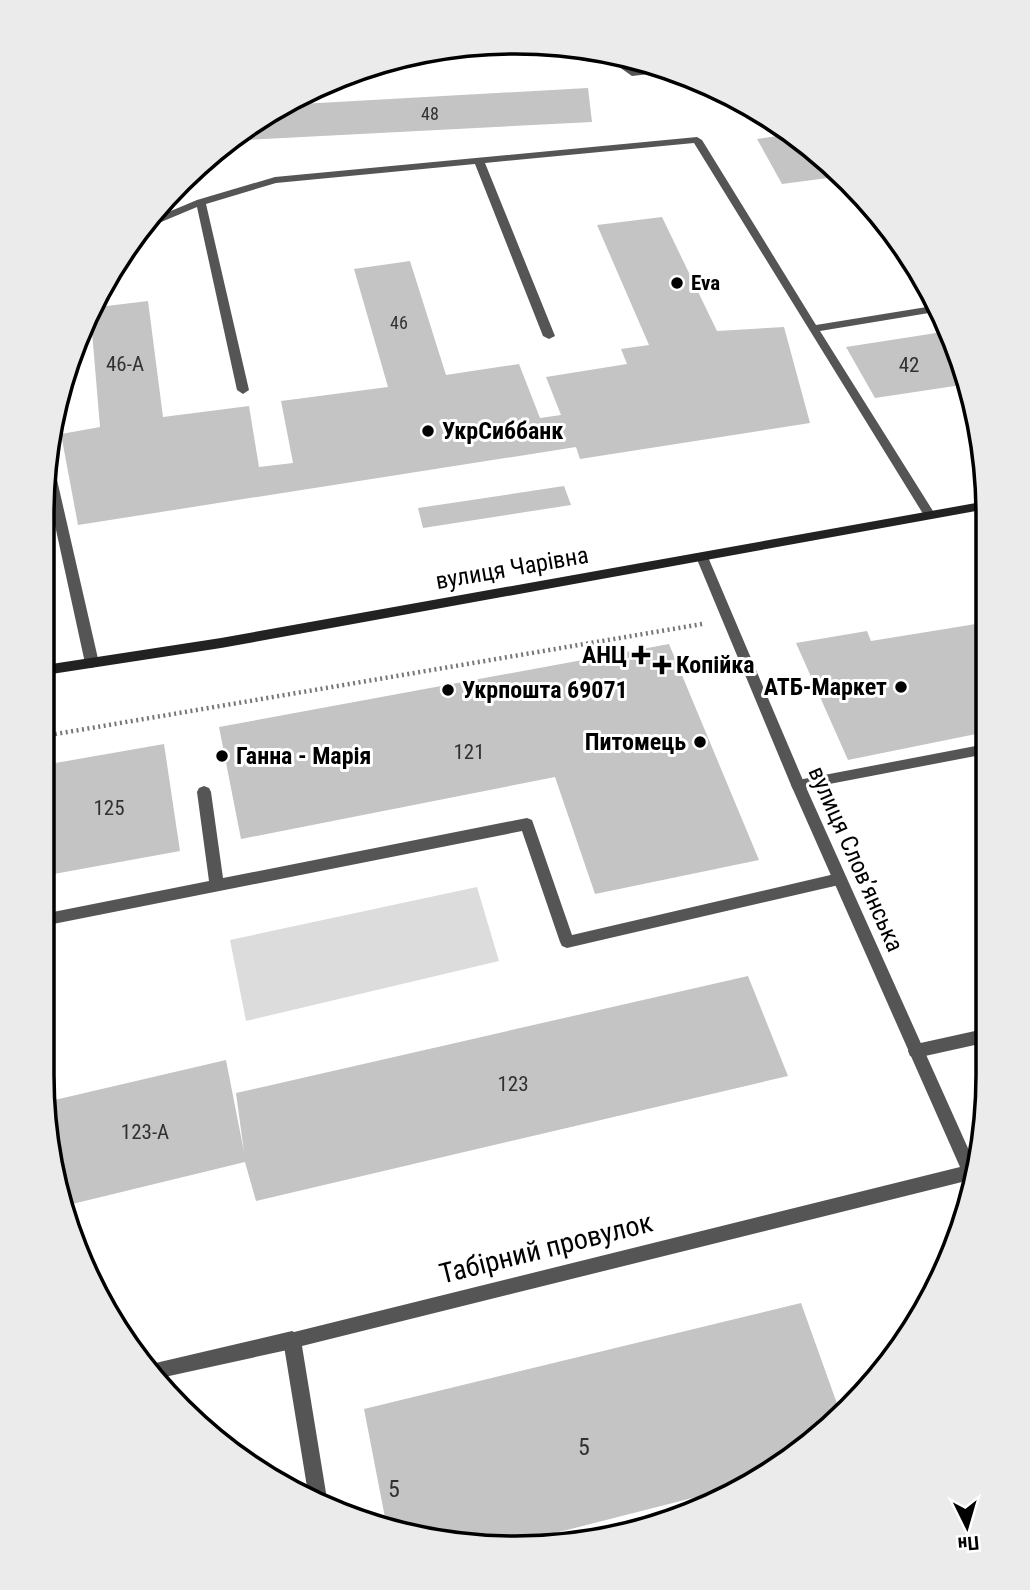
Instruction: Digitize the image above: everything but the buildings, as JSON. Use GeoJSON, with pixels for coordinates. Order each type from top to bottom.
{"type":"FeatureCollection","features":[{"type":"Feature","properties":{"kind":"street"},"geometry":{"type":"LineString","coordinates":[[625,68],[632,73],[641,72]]}},
{"type":"Feature","properties":{"kind":"street"},"geometry":{"type":"LineString","coordinates":[[163,218],[201,202],[275,180],[697,140],[929,514]]}},
{"type":"Feature","properties":{"kind":"street"},"geometry":{"type":"LineString","coordinates":[[479,161],[549,335]]}},
{"type":"Feature","properties":{"kind":"street"},"geometry":{"type":"LineString","coordinates":[[201,202],[243,390]]}},
{"type":"Feature","properties":{"kind":"street"},"geometry":{"type":"LineString","coordinates":[[813,329],[927,310]]}},
{"type":"Feature","properties":{"kind":"street"},"geometry":{"type":"LineString","coordinates":[[55,496],[92,663]]}},
{"type":"Feature","properties":{"kind":"street","name":"вулиця Чарівна"},"geometry":{"type":"LineString","coordinates":[[54,669],[220,643],[976,507]]}},
{"type":"Feature","properties":{"kind":"street","name":"вулиця Слов’янська"},"geometry":{"type":"LineString","coordinates":[[702,557],[797,785],[967,1164]]}},
{"type":"Feature","properties":{"kind":"street"},"geometry":{"type":"LineString","coordinates":[[797,785],[976,751]]}},
{"type":"Feature","properties":{"kind":"street"},"geometry":{"type":"LineString","coordinates":[[204,792],[217,886]]}},
{"type":"Feature","properties":{"kind":"street"},"geometry":{"type":"LineString","coordinates":[[54,918],[527,824],[567,942],[839,879]]}},
{"type":"Feature","properties":{"kind":"street"},"geometry":{"type":"LineString","coordinates":[[916,1051],[976,1038]]}},
{"type":"Feature","properties":{"kind":"street","name":"Табірний провулок"},"geometry":{"type":"LineString","coordinates":[[161,1369],[964,1177]]}},
{"type":"Feature","properties":{"kind":"street"},"geometry":{"type":"LineString","coordinates":[[292,1340],[317,1491]]}},
{"type":"Feature","properties":{"kind":"path"},"geometry":{"type":"LineString","coordinates":[[54,734],[728,620]]}},
{"type":"Feature","properties":{"kind":"shaded area"},"geometry":{"type":"Polygon","coordinates":[[[477,887],[499,961],[246,1021],[230,940],[477,887]]]}},
{"type":"Feature","properties":{"kind":"place","name":"Eva"},"geometry":{"type":"Point","coordinates":[677,283]}},
{"type":"Feature","properties":{"kind":"place","name":"УкрСиббанк"},"geometry":{"type":"Point","coordinates":[428,431]}},
{"type":"Feature","properties":{"kind":"place","name":"АНЦ"},"geometry":{"type":"Point","coordinates":[641,655]}},
{"type":"Feature","properties":{"kind":"place","name":"Копійка"},"geometry":{"type":"Point","coordinates":[662,665]}},
{"type":"Feature","properties":{"kind":"place","name":"АТБ-Маркет"},"geometry":{"type":"Point","coordinates":[901,687]}},
{"type":"Feature","properties":{"kind":"place","name":"Укрпошта 69071"},"geometry":{"type":"Point","coordinates":[448,690]}},
{"type":"Feature","properties":{"kind":"place","name":"Питомець"},"geometry":{"type":"Point","coordinates":[700,742]}},
{"type":"Feature","properties":{"kind":"place","name":"Ганна - Марія"},"geometry":{"type":"Point","coordinates":[222,756]}}]}
